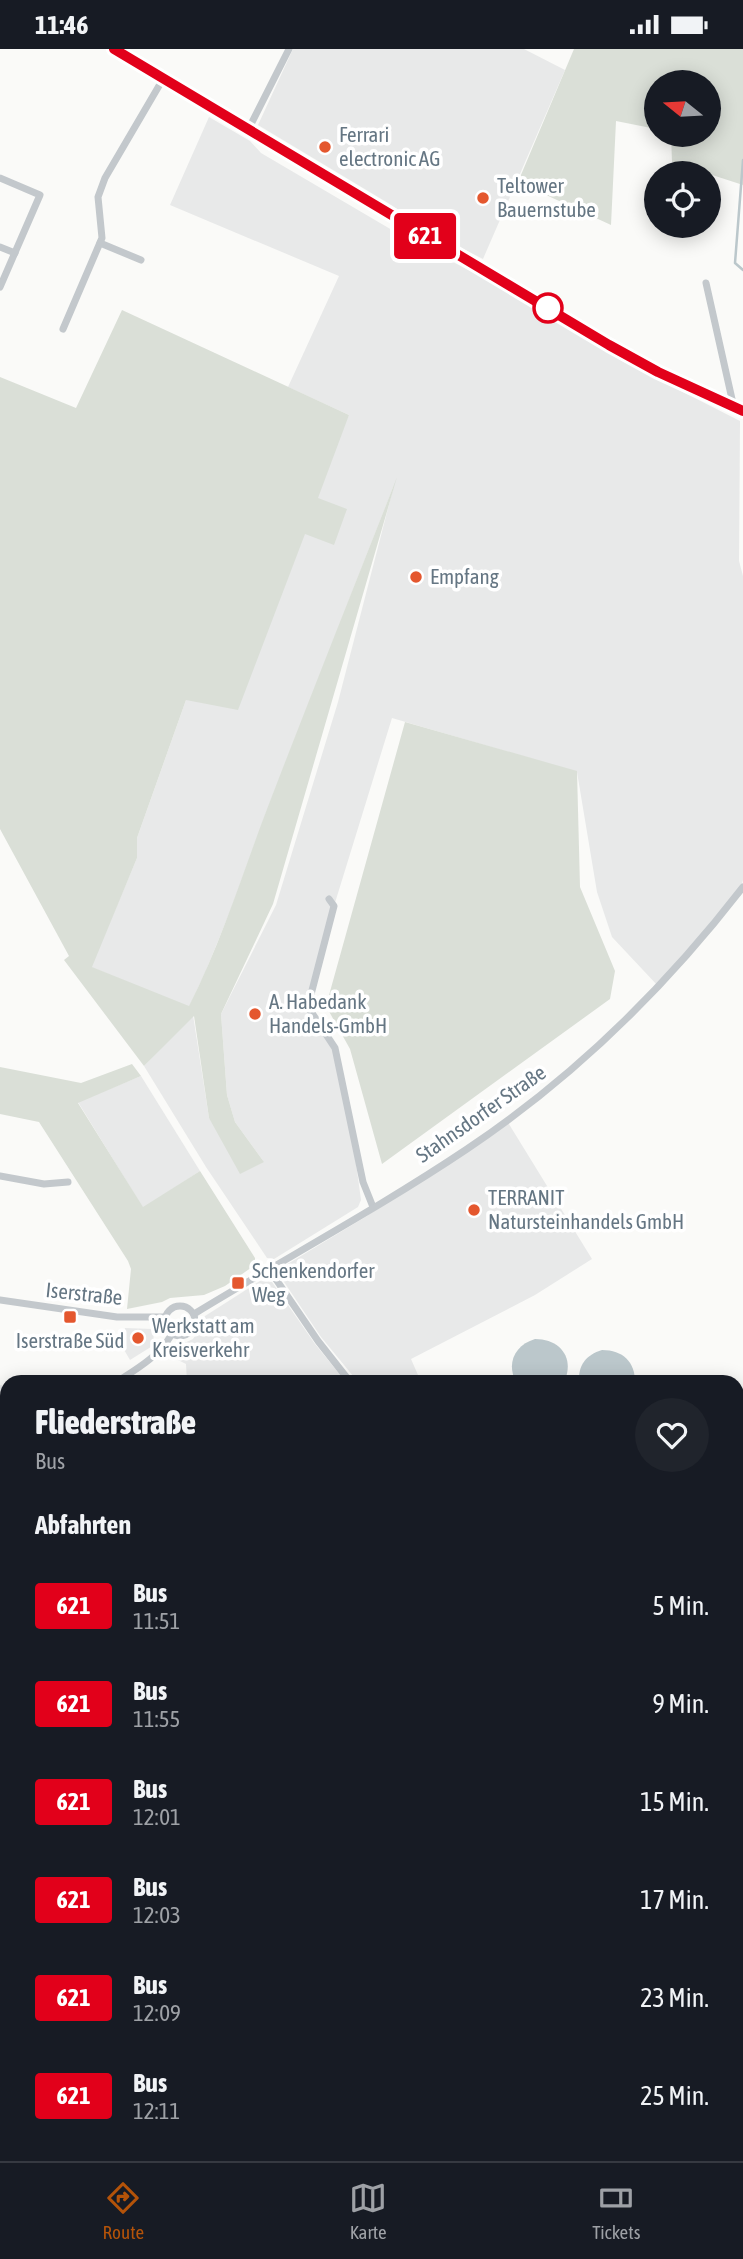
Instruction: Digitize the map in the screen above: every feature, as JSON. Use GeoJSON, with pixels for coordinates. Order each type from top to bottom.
{"type":"FeatureCollection","features":[{"type":"Feature","properties":{"kind":"main road"},"geometry":{"type":"LineString","coordinates":[[121,51],[163,79],[609,345],[658,372],[739,410]]}},
{"type":"Feature","properties":{"kind":"street"},"geometry":{"type":"LineString","coordinates":[[248,130],[289,49]]}},
{"type":"Feature","properties":{"kind":"street"},"geometry":{"type":"LineString","coordinates":[[63,329],[102,238],[99,197],[105,178],[163,79]]}},
{"type":"Feature","properties":{"kind":"street"},"geometry":{"type":"LineString","coordinates":[[0,178],[40,195],[0,287]]}},
{"type":"Feature","properties":{"kind":"street"},"geometry":{"type":"LineString","coordinates":[[100,243],[141,260]]}},
{"type":"Feature","properties":{"kind":"street"},"geometry":{"type":"LineString","coordinates":[[0,247],[15,253]]}},
{"type":"Feature","properties":{"kind":"street"},"geometry":{"type":"LineString","coordinates":[[706,283],[739,410]]}},
{"type":"Feature","properties":{"kind":"street","name":"Stahnsdorfer Straße"},"geometry":{"type":"LineString","coordinates":[[194,1314],[465,1150],[561,1079],[627,1019],[676,967],[743,887]]}},
{"type":"Feature","properties":{"kind":"street"},"geometry":{"type":"LineString","coordinates":[[329,899],[334,907],[309,1002],[310,1010],[335,1048],[363,1182],[373,1207]]}},
{"type":"Feature","properties":{"kind":"street"},"geometry":{"type":"LineString","coordinates":[[0,1176],[44,1184],[68,1182]]}},
{"type":"Feature","properties":{"kind":"street"},"geometry":{"type":"LineString","coordinates":[[269,1269],[345,1375]]}},
{"type":"Feature","properties":{"kind":"street","name":"Iserstraße"},"geometry":{"type":"LineString","coordinates":[[0,1300],[117,1317],[165,1317]]}},
{"type":"Feature","properties":{"kind":"street"},"geometry":{"type":"LineString","coordinates":[[178,1305],[187,1307],[194,1314],[195,1322],[189,1333],[180,1336],[172,1334],[166,1327],[165,1317],[170,1309],[178,1305]]}},
{"type":"Feature","properties":{"kind":"street"},"geometry":{"type":"LineString","coordinates":[[128,1375],[150,1361],[172,1334]]}},
{"type":"Feature","properties":{"kind":"shaded area"},"geometry":{"type":"Polygon","coordinates":[[[293,49],[524,49],[565,70],[483,259],[442,238],[258,125],[293,49]]]}},
{"type":"Feature","properties":{"kind":"shaded area"},"geometry":{"type":"Polygon","coordinates":[[[574,49],[743,49],[743,185],[721,178],[721,161],[672,161],[671,147],[721,147],[721,70],[644,70],[644,127],[616,121],[611,225],[518,182],[574,49]]]}},
{"type":"Feature","properties":{"kind":"shaded area"},"geometry":{"type":"Polygon","coordinates":[[[209,117],[250,141],[261,153],[392,230],[495,284],[622,361],[740,421],[743,880],[740,891],[658,986],[612,937],[597,892],[577,772],[392,718],[334,906],[309,1002],[335,1048],[351,1126],[361,1200],[358,1207],[274,1259],[267,1258],[206,1167],[144,1066],[193,1015],[209,1118],[264,1162],[235,1122],[227,1095],[221,1014],[276,905],[338,702],[394,485],[231,909],[189,1007],[91,967],[137,858],[137,838],[186,700],[349,415],[288,387],[339,276],[170,205],[209,117]]]}},
{"type":"Feature","properties":{"kind":"shaded area"},"geometry":{"type":"Polygon","coordinates":[[[122,310],[349,415],[318,498],[347,509],[334,545],[305,534],[238,710],[186,700],[137,838],[137,858],[92,967],[189,1006],[221,933],[397,477],[273,904],[221,1014],[227,1095],[235,1122],[264,1162],[240,1174],[209,1118],[194,1016],[144,1066],[64,960],[69,956],[0,829],[0,377],[76,408],[122,310]]]}},
{"type":"Feature","properties":{"kind":"shaded area"},"geometry":{"type":"Polygon","coordinates":[[[405,722],[577,771],[580,887],[615,971],[610,999],[382,1164],[350,1049],[326,1006],[405,722]]]}},
{"type":"Feature","properties":{"kind":"shaded area"},"geometry":{"type":"Polygon","coordinates":[[[132,1064],[141,1076],[78,1103],[143,1207],[200,1171],[255,1258],[255,1265],[225,1286],[204,1295],[170,1298],[127,1309],[131,1269],[128,1261],[39,1122],[0,1114],[0,1067],[81,1083],[132,1064]]]}},
{"type":"Feature","properties":{"kind":"shaded area"},"geometry":{"type":"Polygon","coordinates":[[[141,1076],[200,1171],[143,1208],[78,1102],[141,1076]]]}},
{"type":"Feature","properties":{"kind":"shaded area"},"geometry":{"type":"Polygon","coordinates":[[[507,1121],[592,1259],[535,1295],[411,1359],[418,1375],[352,1375],[321,1337],[280,1276],[281,1268],[367,1216],[507,1121]]]}},
{"type":"Feature","properties":{"kind":"shaded area"},"geometry":{"type":"Polygon","coordinates":[[[260,1281],[272,1282],[340,1375],[187,1375],[186,1364],[170,1356],[178,1346],[193,1339],[205,1316],[260,1281]]]}},
{"type":"Feature","properties":{"kind":"shaded area"},"geometry":{"type":"Polygon","coordinates":[[[125,1328],[153,1329],[154,1345],[130,1360],[123,1348],[125,1328]]]}},
{"type":"Feature","properties":{"kind":"shaded area"},"geometry":{"type":"Polygon","coordinates":[[[535,1339],[544,1340],[559,1347],[567,1358],[567,1375],[513,1375],[514,1356],[535,1339]]]}},
{"type":"Feature","properties":{"kind":"shaded area"},"geometry":{"type":"Polygon","coordinates":[[[602,1350],[616,1352],[630,1363],[634,1375],[580,1375],[584,1362],[602,1350]]]}},
{"type":"Feature","properties":{"kind":"waterway"},"geometry":{"type":"LineString","coordinates":[[743,160],[735,263],[743,270]]}},
{"type":"Feature","properties":{"kind":"bus line","name":"621"},"geometry":{"type":"LineString","coordinates":[[114,49],[609,345],[658,372],[743,411]]}},
{"type":"Feature","properties":{"kind":"place","name":"Ferrari electronic AG"},"geometry":{"type":"Point","coordinates":[325,147]}},
{"type":"Feature","properties":{"kind":"place","name":"Teltower Bauernstube"},"geometry":{"type":"Point","coordinates":[483,198]}},
{"type":"Feature","properties":{"kind":"place","name":"Empfang"},"geometry":{"type":"Point","coordinates":[416,577]}},
{"type":"Feature","properties":{"kind":"place","name":"A. Habedank Handels-GmbH"},"geometry":{"type":"Point","coordinates":[255,1014]}},
{"type":"Feature","properties":{"kind":"place","name":"TERRANIT Natursteinhandels GmbH"},"geometry":{"type":"Point","coordinates":[474,1210]}},
{"type":"Feature","properties":{"kind":"place","name":"Schenkendorfer Weg"},"geometry":{"type":"Point","coordinates":[238,1283]}},
{"type":"Feature","properties":{"kind":"place","name":"Iserstraße Süd"},"geometry":{"type":"Point","coordinates":[70,1317]}},
{"type":"Feature","properties":{"kind":"place","name":"Werkstatt am Kreisverkehr"},"geometry":{"type":"Point","coordinates":[138,1338]}}]}
